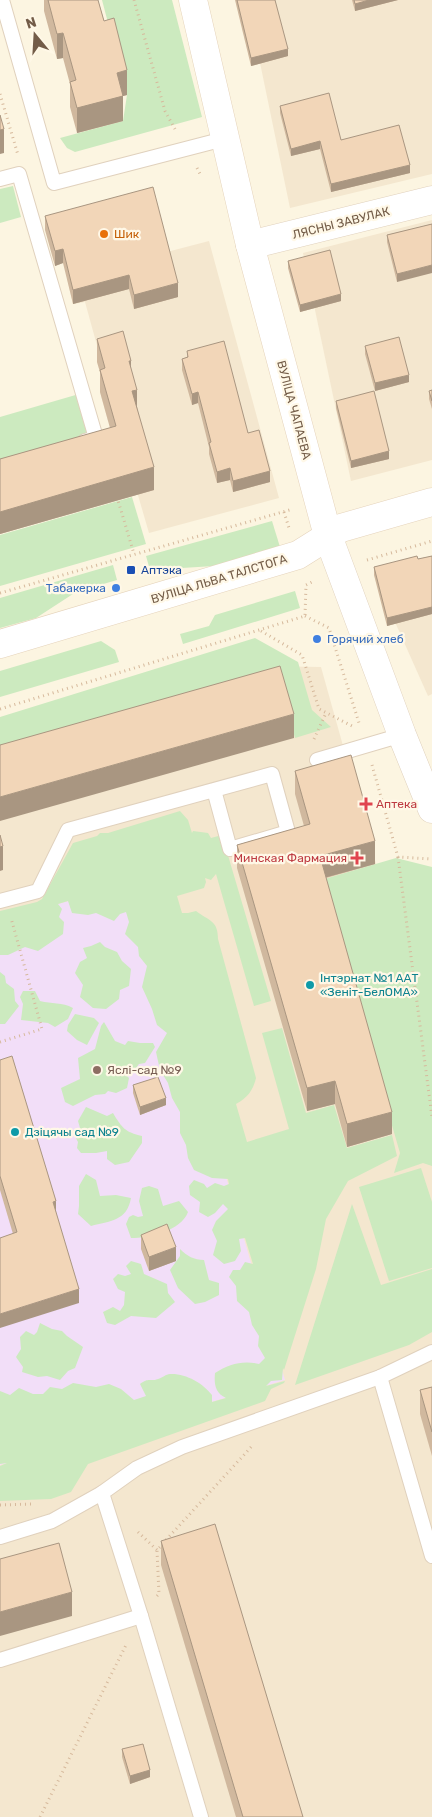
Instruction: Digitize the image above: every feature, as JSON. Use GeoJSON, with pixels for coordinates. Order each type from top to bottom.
{"type":"FeatureCollection","features":[{"type":"Feature","properties":{"kind":"main road","name":"ВУЛІЦА ЧАПАЕВА"},"geometry":{"type":"LineString","coordinates":[[193,0],[250,245],[328,536],[402,735],[432,809]]}},
{"type":"Feature","properties":{"kind":"main road","name":"ЛЯСНЫ ЗАВУЛАК"},"geometry":{"type":"LineString","coordinates":[[250,245],[432,200]]}},
{"type":"Feature","properties":{"kind":"main road","name":"ВУЛІЦА ЛЬВА ТАЛСТОГА"},"geometry":{"type":"LineString","coordinates":[[0,644],[298,555],[341,528],[432,502]]}},
{"type":"Feature","properties":{"kind":"lane"},"geometry":{"type":"LineString","coordinates":[[2,0],[54,183],[224,139]]}},
{"type":"Feature","properties":{"kind":"lane"},"geometry":{"type":"LineString","coordinates":[[0,179],[19,174],[96,438],[76,443]]}},
{"type":"Feature","properties":{"kind":"lane"},"geometry":{"type":"LineString","coordinates":[[316,760],[402,735]]}},
{"type":"Feature","properties":{"kind":"lane"},"geometry":{"type":"LineString","coordinates":[[3,901],[38,891],[68,830],[272,774],[288,832],[230,849],[214,790]]}},
{"type":"Feature","properties":{"kind":"lane"},"geometry":{"type":"LineString","coordinates":[[0,1536],[52,1522],[102,1493],[137,1468],[182,1448],[380,1377],[432,1352]]}},
{"type":"Feature","properties":{"kind":"lane"},"geometry":{"type":"LineString","coordinates":[[380,1377],[432,1556]]}},
{"type":"Feature","properties":{"kind":"lane"},"geometry":{"type":"LineString","coordinates":[[102,1493],[201,1817]]}},
{"type":"Feature","properties":{"kind":"lane"},"geometry":{"type":"LineString","coordinates":[[0,1660],[140,1616]]}},
{"type":"Feature","properties":{"kind":"path"},"geometry":{"type":"LineString","coordinates":[[134,0],[165,111],[201,176]]}},
{"type":"Feature","properties":{"kind":"path"},"geometry":{"type":"LineString","coordinates":[[115,492],[134,554]]}},
{"type":"Feature","properties":{"kind":"path"},"geometry":{"type":"LineString","coordinates":[[0,593],[284,512]]}},
{"type":"Feature","properties":{"kind":"path"},"geometry":{"type":"LineString","coordinates":[[361,562],[432,541]]}},
{"type":"Feature","properties":{"kind":"path"},"geometry":{"type":"LineString","coordinates":[[305,616],[306,585]]}},
{"type":"Feature","properties":{"kind":"path"},"geometry":{"type":"LineString","coordinates":[[0,708],[305,616],[329,628],[361,730]]}},
{"type":"Feature","properties":{"kind":"path"},"geometry":{"type":"LineString","coordinates":[[311,745],[326,713]]}},
{"type":"Feature","properties":{"kind":"path"},"geometry":{"type":"LineString","coordinates":[[398,857],[432,1117]]}},
{"type":"Feature","properties":{"kind":"path"},"geometry":{"type":"LineString","coordinates":[[0,1042],[42,1029],[3,901]]}},
{"type":"Feature","properties":{"kind":"path"},"geometry":{"type":"LineString","coordinates":[[40,1817],[140,1616],[159,1594],[158,1550],[256,1441]]}},
{"type":"Feature","properties":{"kind":"path"},"geometry":{"type":"LineString","coordinates":[[0,1505],[33,1504]]}},
{"type":"Feature","properties":{"kind":"shaded area"},"geometry":{"type":"Polygon","coordinates":[[[247,0],[432,0],[432,174],[290,208],[247,0]]]}},
{"type":"Feature","properties":{"kind":"shaded area"},"geometry":{"type":"Polygon","coordinates":[[[432,220],[432,460],[351,481],[303,253],[432,220]]]}},
{"type":"Feature","properties":{"kind":"shaded area"},"geometry":{"type":"Polygon","coordinates":[[[209,241],[279,498],[149,533],[119,430],[108,421],[100,392],[105,390],[97,362],[101,360],[85,302],[73,304],[67,278],[209,241]]]}},
{"type":"Feature","properties":{"kind":"shaded area"},"geometry":{"type":"Polygon","coordinates":[[[432,558],[432,694],[428,696],[374,575],[432,558]]]}},
{"type":"Feature","properties":{"kind":"shaded area"},"geometry":{"type":"Polygon","coordinates":[[[261,666],[321,667],[432,1064],[432,1817],[0,1817],[0,740],[261,666]]]}},
{"type":"Feature","properties":{"kind":"shaded area","name":"Яслі-сад №9"},"geometry":{"type":"Polygon","coordinates":[[[140,880],[285,1380],[0,1465],[0,921],[140,880]]]}},
{"type":"Feature","properties":{"kind":"green space"},"geometry":{"type":"Polygon","coordinates":[[[102,0],[172,0],[202,117],[75,152],[67,148],[60,138],[123,121],[127,95],[102,0]]]}},
{"type":"Feature","properties":{"kind":"green space"},"geometry":{"type":"Polygon","coordinates":[[[13,186],[21,217],[0,223],[0,189],[13,186]]]}},
{"type":"Feature","properties":{"kind":"green space"},"geometry":{"type":"Polygon","coordinates":[[[79,394],[91,433],[0,462],[0,417],[79,394]]]}},
{"type":"Feature","properties":{"kind":"green space"},"geometry":{"type":"Polygon","coordinates":[[[132,497],[146,544],[0,586],[0,535],[132,497]]]}},
{"type":"Feature","properties":{"kind":"green space"},"geometry":{"type":"Polygon","coordinates":[[[272,521],[280,547],[214,566],[150,570],[146,556],[272,521]]]}},
{"type":"Feature","properties":{"kind":"green space"},"geometry":{"type":"Polygon","coordinates":[[[113,565],[117,580],[76,592],[36,618],[0,628],[0,598],[113,565]]]}},
{"type":"Feature","properties":{"kind":"green space"},"geometry":{"type":"Polygon","coordinates":[[[295,591],[300,608],[183,644],[180,634],[209,626],[215,615],[295,591]]]}},
{"type":"Feature","properties":{"kind":"green space"},"geometry":{"type":"Polygon","coordinates":[[[255,638],[298,662],[312,710],[331,727],[295,738],[281,689],[0,769],[0,717],[255,638]]]}},
{"type":"Feature","properties":{"kind":"green space"},"geometry":{"type":"Polygon","coordinates":[[[101,641],[115,650],[119,662],[0,697],[0,671],[101,641]]]}},
{"type":"Feature","properties":{"kind":"green space"},"geometry":{"type":"Polygon","coordinates":[[[180,811],[188,820],[192,833],[193,831],[208,833],[211,838],[222,835],[271,1001],[254,1006],[216,874],[211,880],[205,878],[204,888],[177,896],[182,913],[196,911],[214,924],[218,933],[218,939],[256,1078],[249,1094],[236,1104],[247,1142],[289,1129],[262,1033],[282,1028],[306,1113],[334,1105],[347,1148],[392,1135],[397,1156],[348,1181],[326,1219],[316,1269],[284,1370],[283,1368],[282,1380],[271,1381],[266,1386],[285,1381],[271,1389],[265,1401],[88,1464],[71,1492],[51,1499],[0,1501],[0,1466],[7,1463],[0,1464],[0,1391],[10,1395],[19,1388],[33,1394],[43,1394],[50,1387],[62,1389],[73,1383],[96,1387],[109,1384],[121,1389],[134,1400],[146,1396],[140,1384],[143,1382],[158,1379],[168,1374],[176,1374],[188,1377],[204,1387],[212,1395],[212,1402],[226,1398],[216,1388],[215,1373],[236,1364],[247,1362],[259,1364],[265,1358],[258,1346],[259,1336],[252,1325],[249,1312],[237,1301],[236,1286],[229,1277],[233,1270],[240,1270],[245,1262],[253,1264],[245,1238],[239,1239],[241,1251],[235,1261],[224,1264],[213,1255],[217,1241],[212,1230],[216,1221],[228,1209],[223,1204],[215,1213],[208,1217],[199,1212],[200,1202],[190,1195],[189,1186],[194,1180],[204,1184],[207,1188],[215,1183],[224,1186],[229,1184],[228,1179],[212,1178],[194,1170],[188,1158],[186,1145],[180,1133],[180,1112],[172,1098],[168,1083],[160,1070],[156,1052],[167,1033],[157,1025],[142,987],[147,966],[139,956],[138,947],[125,934],[129,922],[126,912],[120,914],[114,921],[96,913],[88,915],[72,913],[68,901],[58,904],[62,909],[59,917],[64,922],[63,934],[38,951],[25,947],[8,955],[0,955],[0,911],[37,902],[42,899],[73,843],[97,836],[100,833],[108,833],[180,811]]]}},
{"type":"Feature","properties":{"kind":"green space"},"geometry":{"type":"Polygon","coordinates":[[[396,858],[432,867],[432,1166],[423,1163],[394,1173],[400,1153],[321,880],[396,858]]]}},
{"type":"Feature","properties":{"kind":"green space"},"geometry":{"type":"Polygon","coordinates":[[[100,942],[105,947],[117,952],[122,961],[131,969],[129,986],[120,990],[119,999],[106,1009],[93,1008],[80,997],[83,985],[75,973],[80,962],[87,958],[83,948],[100,942]]]}},
{"type":"Feature","properties":{"kind":"green space"},"geometry":{"type":"Polygon","coordinates":[[[0,972],[5,976],[6,983],[14,989],[15,1001],[19,1006],[5,1024],[0,1024],[0,972]]]}},
{"type":"Feature","properties":{"kind":"green space"},"geometry":{"type":"Polygon","coordinates":[[[23,991],[35,991],[40,1001],[73,1008],[68,1019],[55,1027],[48,1023],[21,1020],[23,1004],[20,997],[23,991]]]}},
{"type":"Feature","properties":{"kind":"green space"},"geometry":{"type":"Polygon","coordinates":[[[75,1014],[94,1018],[99,1023],[87,1045],[77,1040],[67,1031],[68,1025],[75,1014]]]}},
{"type":"Feature","properties":{"kind":"green space"},"geometry":{"type":"Polygon","coordinates":[[[104,1022],[115,1041],[125,1045],[128,1041],[153,1043],[155,1047],[145,1063],[139,1064],[133,1072],[125,1074],[129,1078],[127,1088],[116,1093],[108,1091],[105,1094],[95,1095],[73,1106],[65,1102],[61,1088],[80,1079],[78,1058],[95,1049],[101,1026],[104,1022]]]}},
{"type":"Feature","properties":{"kind":"green space"},"geometry":{"type":"Polygon","coordinates":[[[86,1107],[107,1116],[113,1113],[124,1129],[142,1136],[142,1143],[129,1162],[115,1165],[107,1159],[107,1151],[81,1153],[77,1148],[78,1142],[72,1131],[80,1128],[78,1121],[86,1107]]]}},
{"type":"Feature","properties":{"kind":"green space"},"geometry":{"type":"Polygon","coordinates":[[[421,1168],[432,1202],[432,1268],[389,1281],[359,1187],[421,1168]]]}},
{"type":"Feature","properties":{"kind":"green space"},"geometry":{"type":"Polygon","coordinates":[[[86,1174],[96,1180],[100,1196],[116,1195],[131,1198],[129,1206],[122,1216],[91,1226],[78,1214],[79,1186],[86,1174]]]}},
{"type":"Feature","properties":{"kind":"green space"},"geometry":{"type":"Polygon","coordinates":[[[149,1186],[158,1189],[163,1206],[179,1201],[188,1212],[184,1219],[172,1229],[147,1237],[131,1238],[126,1224],[129,1217],[133,1215],[143,1216],[139,1201],[142,1188],[149,1186]]]}},
{"type":"Feature","properties":{"kind":"green space"},"geometry":{"type":"Polygon","coordinates":[[[352,1204],[381,1285],[432,1269],[432,1332],[409,1345],[295,1385],[352,1204]]]}},
{"type":"Feature","properties":{"kind":"green space"},"geometry":{"type":"Polygon","coordinates":[[[180,1249],[191,1257],[204,1260],[209,1280],[219,1283],[219,1295],[205,1302],[195,1304],[178,1288],[170,1270],[180,1256],[180,1249]]]}},
{"type":"Feature","properties":{"kind":"green space"},"geometry":{"type":"Polygon","coordinates":[[[131,1261],[141,1264],[144,1274],[167,1284],[168,1293],[175,1302],[156,1318],[131,1316],[115,1325],[107,1323],[103,1312],[113,1307],[120,1311],[124,1305],[125,1292],[118,1289],[113,1279],[118,1274],[125,1276],[131,1274],[126,1266],[131,1261]]]}},
{"type":"Feature","properties":{"kind":"green space"},"geometry":{"type":"Polygon","coordinates":[[[40,1323],[52,1329],[62,1331],[83,1347],[75,1368],[68,1371],[60,1380],[47,1376],[38,1377],[22,1372],[23,1367],[16,1357],[21,1349],[20,1337],[26,1331],[34,1335],[40,1323]]]}},
{"type":"Feature","properties":{"kind":"building"},"geometry":{"type":"Polygon","coordinates":[[[48,0],[98,0],[104,21],[114,18],[127,70],[117,73],[123,96],[77,108],[70,82],[76,80],[63,33],[57,34],[48,0]]]}},
{"type":"Feature","properties":{"kind":"building"},"geometry":{"type":"Polygon","coordinates":[[[237,0],[275,0],[288,49],[251,58],[237,0]]]}},
{"type":"Feature","properties":{"kind":"building"},"geometry":{"type":"Polygon","coordinates":[[[354,0],[369,0],[355,4],[354,0]]]}},
{"type":"Feature","properties":{"kind":"building"},"geometry":{"type":"Polygon","coordinates":[[[329,93],[341,140],[399,125],[410,165],[331,184],[320,141],[291,149],[280,106],[329,93]]]}},
{"type":"Feature","properties":{"kind":"building"},"geometry":{"type":"Polygon","coordinates":[[[0,115],[4,129],[0,130],[0,115]]]}},
{"type":"Feature","properties":{"kind":"building"},"geometry":{"type":"Polygon","coordinates":[[[153,187],[178,283],[134,295],[129,275],[73,290],[63,249],[55,251],[45,216],[153,187]]]}},
{"type":"Feature","properties":{"kind":"building"},"geometry":{"type":"Polygon","coordinates":[[[432,224],[432,265],[397,274],[387,235],[432,224]]]}},
{"type":"Feature","properties":{"kind":"building"},"geometry":{"type":"Polygon","coordinates":[[[330,250],[341,294],[300,305],[288,261],[330,250]]]}},
{"type":"Feature","properties":{"kind":"building"},"geometry":{"type":"Polygon","coordinates":[[[123,331],[137,390],[132,391],[154,467],[0,512],[0,459],[116,426],[100,370],[105,368],[97,339],[123,331]]]}},
{"type":"Feature","properties":{"kind":"building"},"geometry":{"type":"Polygon","coordinates":[[[399,337],[409,375],[375,383],[365,346],[399,337]]]}},
{"type":"Feature","properties":{"kind":"building"},"geometry":{"type":"Polygon","coordinates":[[[224,341],[248,433],[259,430],[270,471],[233,481],[230,468],[217,472],[198,392],[192,394],[182,359],[188,357],[187,351],[224,341]]]}},
{"type":"Feature","properties":{"kind":"building"},"geometry":{"type":"Polygon","coordinates":[[[432,390],[432,401],[429,391],[432,390]]]}},
{"type":"Feature","properties":{"kind":"building"},"geometry":{"type":"Polygon","coordinates":[[[374,391],[389,451],[351,461],[336,401],[374,391]]]}},
{"type":"Feature","properties":{"kind":"building"},"geometry":{"type":"Polygon","coordinates":[[[417,556],[418,559],[432,556],[432,607],[387,618],[374,567],[417,556]]]}},
{"type":"Feature","properties":{"kind":"building"},"geometry":{"type":"Polygon","coordinates":[[[280,666],[294,714],[0,797],[0,745],[280,666]]]}},
{"type":"Feature","properties":{"kind":"building","name":"Інтэрнат №1 ААТ «Зеніт-БелОМА»"},"geometry":{"type":"Polygon","coordinates":[[[351,755],[375,841],[320,856],[392,1112],[347,1124],[335,1081],[307,1088],[237,845],[310,824],[295,771],[351,755]]]}},
{"type":"Feature","properties":{"kind":"building"},"geometry":{"type":"Polygon","coordinates":[[[0,835],[3,846],[0,847],[0,835]]]}},
{"type":"Feature","properties":{"kind":"building"},"geometry":{"type":"Polygon","coordinates":[[[12,1056],[56,1201],[53,1202],[79,1289],[0,1314],[0,1238],[17,1232],[0,1176],[0,1060],[12,1056]]]}},
{"type":"Feature","properties":{"kind":"building"},"geometry":{"type":"Polygon","coordinates":[[[158,1077],[166,1098],[140,1107],[133,1085],[158,1077]]]}},
{"type":"Feature","properties":{"kind":"building"},"geometry":{"type":"Polygon","coordinates":[[[167,1224],[176,1247],[149,1257],[141,1235],[167,1224]]]}},
{"type":"Feature","properties":{"kind":"building"},"geometry":{"type":"Polygon","coordinates":[[[432,1387],[432,1432],[420,1390],[432,1387]]]}},
{"type":"Feature","properties":{"kind":"building"},"geometry":{"type":"Polygon","coordinates":[[[215,1524],[303,1817],[243,1817],[161,1541],[215,1524]]]}},
{"type":"Feature","properties":{"kind":"building"},"geometry":{"type":"Polygon","coordinates":[[[59,1543],[72,1592],[0,1612],[0,1559],[59,1543]]]}},
{"type":"Feature","properties":{"kind":"building"},"geometry":{"type":"Polygon","coordinates":[[[143,1744],[150,1770],[130,1776],[122,1749],[143,1744]]]}},
{"type":"Feature","properties":{"kind":"place","name":"Шик"},"geometry":{"type":"Point","coordinates":[104,234]}},
{"type":"Feature","properties":{"kind":"place","name":"Аптэка"},"geometry":{"type":"Point","coordinates":[131,570]}},
{"type":"Feature","properties":{"kind":"place","name":"Табакерка"},"geometry":{"type":"Point","coordinates":[116,588]}},
{"type":"Feature","properties":{"kind":"place","name":"Горячий хлеб"},"geometry":{"type":"Point","coordinates":[317,639]}},
{"type":"Feature","properties":{"kind":"place","name":"Аптека"},"geometry":{"type":"Point","coordinates":[366,804]}},
{"type":"Feature","properties":{"kind":"place","name":"Минская Фармация"},"geometry":{"type":"Point","coordinates":[357,858]}},
{"type":"Feature","properties":{"kind":"place","name":"Інтэрнат №1 ААТ «Зеніт-БелОМА»"},"geometry":{"type":"Point","coordinates":[310,985]}},
{"type":"Feature","properties":{"kind":"place","name":"Яслі-сад №9"},"geometry":{"type":"Point","coordinates":[97,1070]}},
{"type":"Feature","properties":{"kind":"place","name":"Дзіцячы сад №9"},"geometry":{"type":"Point","coordinates":[15,1132]}}]}
